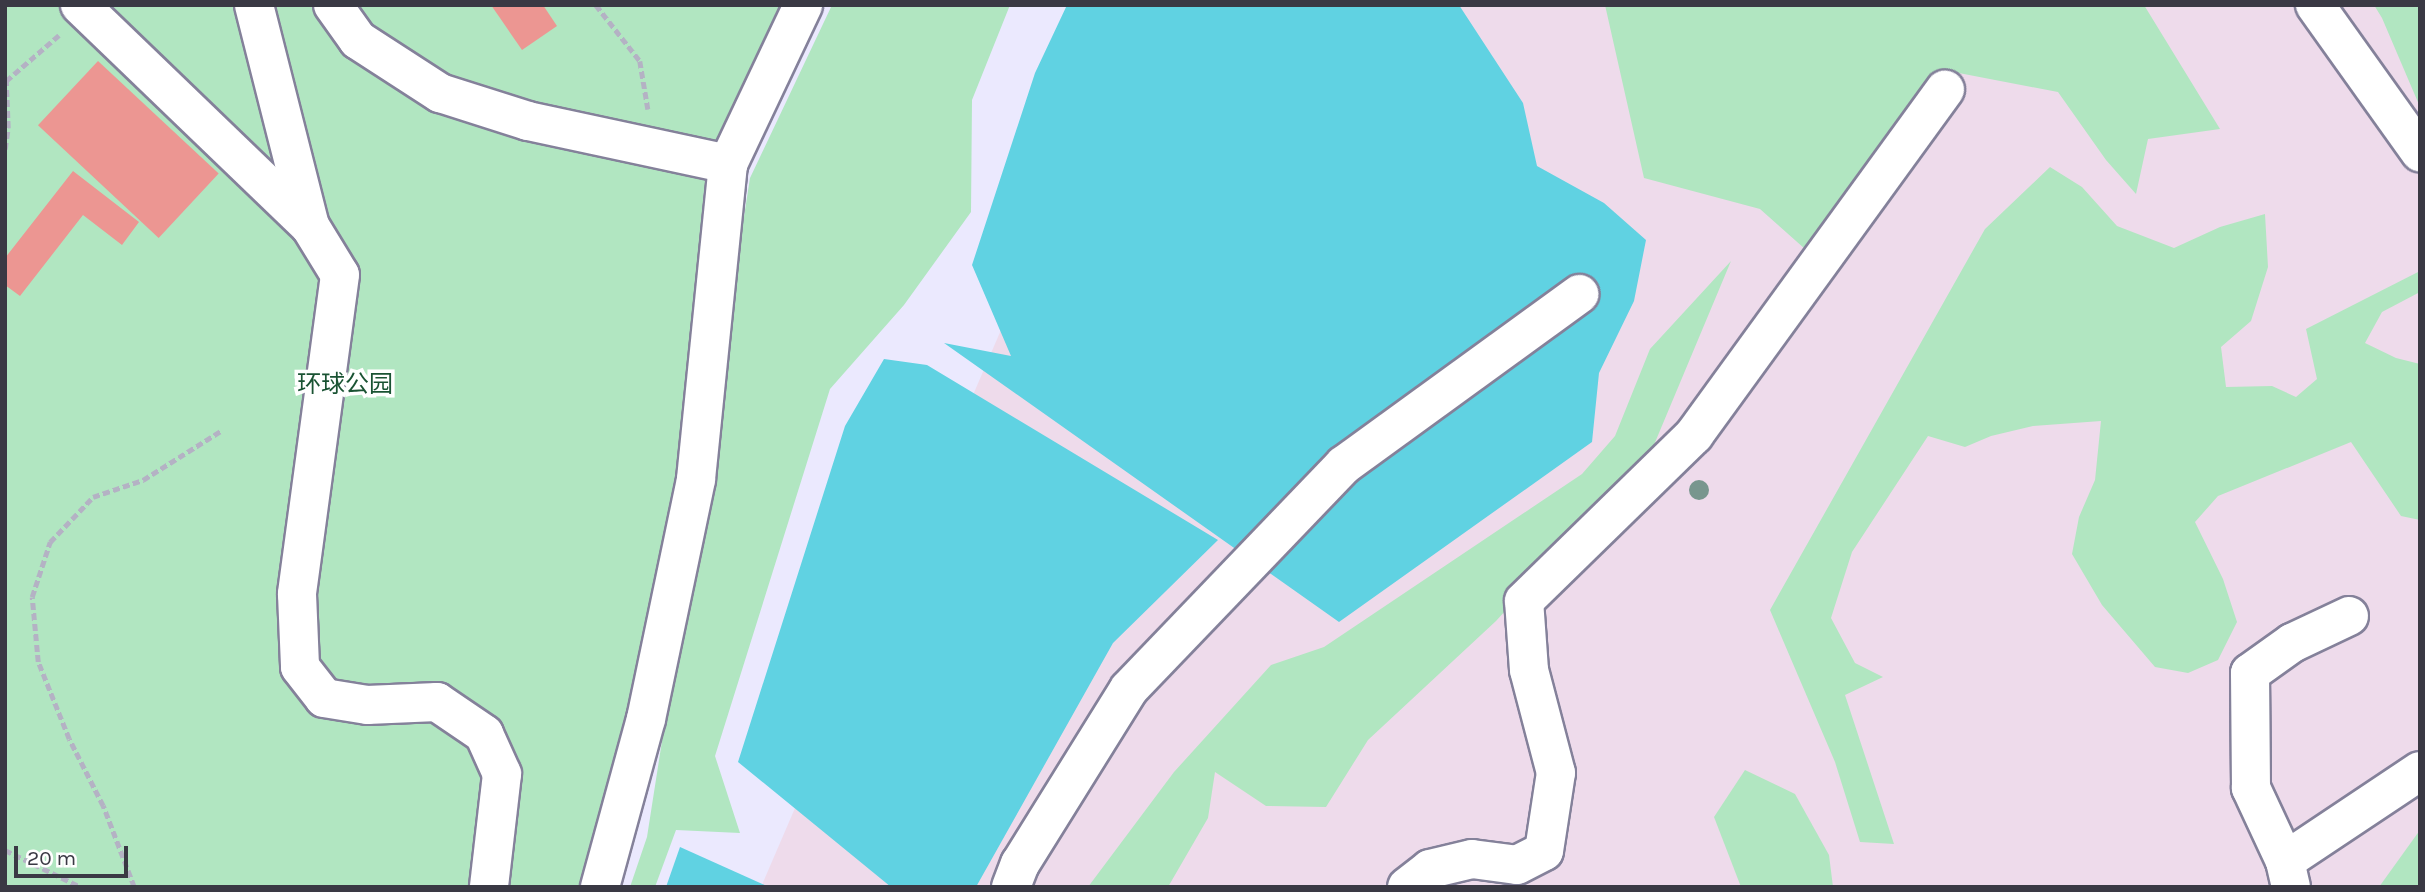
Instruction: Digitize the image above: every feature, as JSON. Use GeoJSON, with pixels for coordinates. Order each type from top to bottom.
{"type":"FeatureCollection","features":[{"type":"Feature","properties":{"kind":"lane"},"geometry":{"type":"LineString","coordinates":[[254,5],[310,226]]}},
{"type":"Feature","properties":{"kind":"lane"},"geometry":{"type":"LineString","coordinates":[[333,5],[358,40],[440,93],[528,121],[728,164]]}},
{"type":"Feature","properties":{"kind":"lane"},"geometry":{"type":"LineString","coordinates":[[600,887],[646,719],[696,479],[728,164],[803,5]]}},
{"type":"Feature","properties":{"kind":"lane"},"geometry":{"type":"LineString","coordinates":[[2315,5],[2420,152]]}},
{"type":"Feature","properties":{"kind":"lane"},"geometry":{"type":"LineString","coordinates":[[83,8],[310,226],[340,275],[297,594],[300,667],[324,698],[367,705],[437,702],[484,734],[502,774],[489,887]]}},
{"type":"Feature","properties":{"kind":"lane"},"geometry":{"type":"LineString","coordinates":[[1407,887],[1430,869],[1472,859],[1517,865],[1544,852],[1556,773],[1529,670],[1524,601],[1694,435],[1945,90]]}},
{"type":"Feature","properties":{"kind":"lane"},"geometry":{"type":"LineString","coordinates":[[1011,887],[1020,864],[1129,689],[1334,475],[1579,294]]}},
{"type":"Feature","properties":{"kind":"lane"},"geometry":{"type":"LineString","coordinates":[[2348,616],[2292,643],[2250,673],[2251,788],[2288,874],[2420,771]]}},
{"type":"Feature","properties":{"kind":"path"},"geometry":{"type":"LineString","coordinates":[[596,5],[640,61],[655,148]]}},
{"type":"Feature","properties":{"kind":"path"},"geometry":{"type":"LineString","coordinates":[[5,149],[8,128],[6,81],[83,8]]}},
{"type":"Feature","properties":{"kind":"path"},"geometry":{"type":"LineString","coordinates":[[134,887],[103,806],[69,739],[38,662],[32,597],[50,542],[93,497],[143,480],[222,430]]}},
{"type":"Feature","properties":{"kind":"path"},"geometry":{"type":"LineString","coordinates":[[5,850],[81,887]]}},
{"type":"Feature","properties":{"kind":"shaded area"},"geometry":{"type":"Polygon","coordinates":[[[1141,5],[2420,5],[2420,887],[761,887],[1141,5]]]}},
{"type":"Feature","properties":{"kind":"green space","name":"环球公园"},"geometry":{"type":"Polygon","coordinates":[[[5,5],[785,5],[704,191],[678,484],[590,887],[5,887],[5,5]]]}},
{"type":"Feature","properties":{"kind":"green space"},"geometry":{"type":"Polygon","coordinates":[[[832,5],[1010,5],[972,100],[971,212],[904,305],[830,389],[715,756],[740,833],[676,830],[655,887],[630,887],[647,837],[750,178],[832,5]]]}},
{"type":"Feature","properties":{"kind":"green space"},"geometry":{"type":"Polygon","coordinates":[[[1605,5],[2144,5],[2220,129],[2148,139],[2136,194],[2106,160],[2058,92],[1938,69],[1814,257],[1760,209],[1644,178],[1605,5]]]}},
{"type":"Feature","properties":{"kind":"green space"},"geometry":{"type":"Polygon","coordinates":[[[2374,5],[2420,5],[2420,107],[2382,18],[2374,5]]]}},
{"type":"Feature","properties":{"kind":"green space"},"geometry":{"type":"Polygon","coordinates":[[[2050,167],[2082,187],[2117,226],[2174,248],[2220,227],[2265,214],[2268,267],[2251,321],[2221,347],[2226,387],[2272,386],[2296,397],[2317,379],[2306,329],[2420,271],[2420,292],[2382,312],[2365,343],[2396,358],[2420,364],[2420,520],[2401,516],[2351,442],[2218,496],[2195,522],[2223,579],[2237,622],[2218,660],[2188,673],[2155,667],[2102,605],[2072,554],[2079,517],[2095,480],[2101,421],[2033,426],[1991,436],[1965,447],[1928,436],[1852,552],[1831,618],[1855,663],[1883,677],[1845,695],[1894,844],[1860,842],[1835,762],[1770,610],[1985,229],[2050,167]]]}},
{"type":"Feature","properties":{"kind":"green space"},"geometry":{"type":"Polygon","coordinates":[[[1731,261],[1651,452],[1496,621],[1368,740],[1326,807],[1266,806],[1215,772],[1208,818],[1168,887],[1088,887],[1174,772],[1271,665],[1324,647],[1582,474],[1615,436],[1650,349],[1731,261]]]}},
{"type":"Feature","properties":{"kind":"green space"},"geometry":{"type":"Polygon","coordinates":[[[1745,770],[1795,794],[1829,855],[1833,887],[1741,887],[1714,817],[1745,770]]]}},
{"type":"Feature","properties":{"kind":"green space"},"geometry":{"type":"Polygon","coordinates":[[[2420,830],[2420,887],[2379,887],[2420,830]]]}},
{"type":"Feature","properties":{"kind":"water"},"geometry":{"type":"Polygon","coordinates":[[[1067,5],[1459,5],[1523,103],[1537,166],[1604,203],[1646,240],[1634,301],[1599,373],[1592,442],[1339,622],[944,343],[1011,356],[972,265],[1035,73],[1067,5]]]}},
{"type":"Feature","properties":{"kind":"water"},"geometry":{"type":"Polygon","coordinates":[[[884,359],[927,365],[1218,540],[1113,643],[976,887],[891,887],[738,762],[845,426],[884,359]]]}},
{"type":"Feature","properties":{"kind":"water"},"geometry":{"type":"Polygon","coordinates":[[[680,847],[769,887],[666,887],[680,847]]]}},
{"type":"Feature","properties":{"kind":"building"},"geometry":{"type":"Polygon","coordinates":[[[491,5],[543,5],[557,26],[522,50],[491,5]]]}},
{"type":"Feature","properties":{"kind":"building"},"geometry":{"type":"Polygon","coordinates":[[[98,61],[219,174],[159,238],[38,125],[98,61]]]}},
{"type":"Feature","properties":{"kind":"building"},"geometry":{"type":"Polygon","coordinates":[[[73,171],[139,222],[122,245],[83,215],[20,296],[5,285],[5,258],[73,171]]]}}]}
